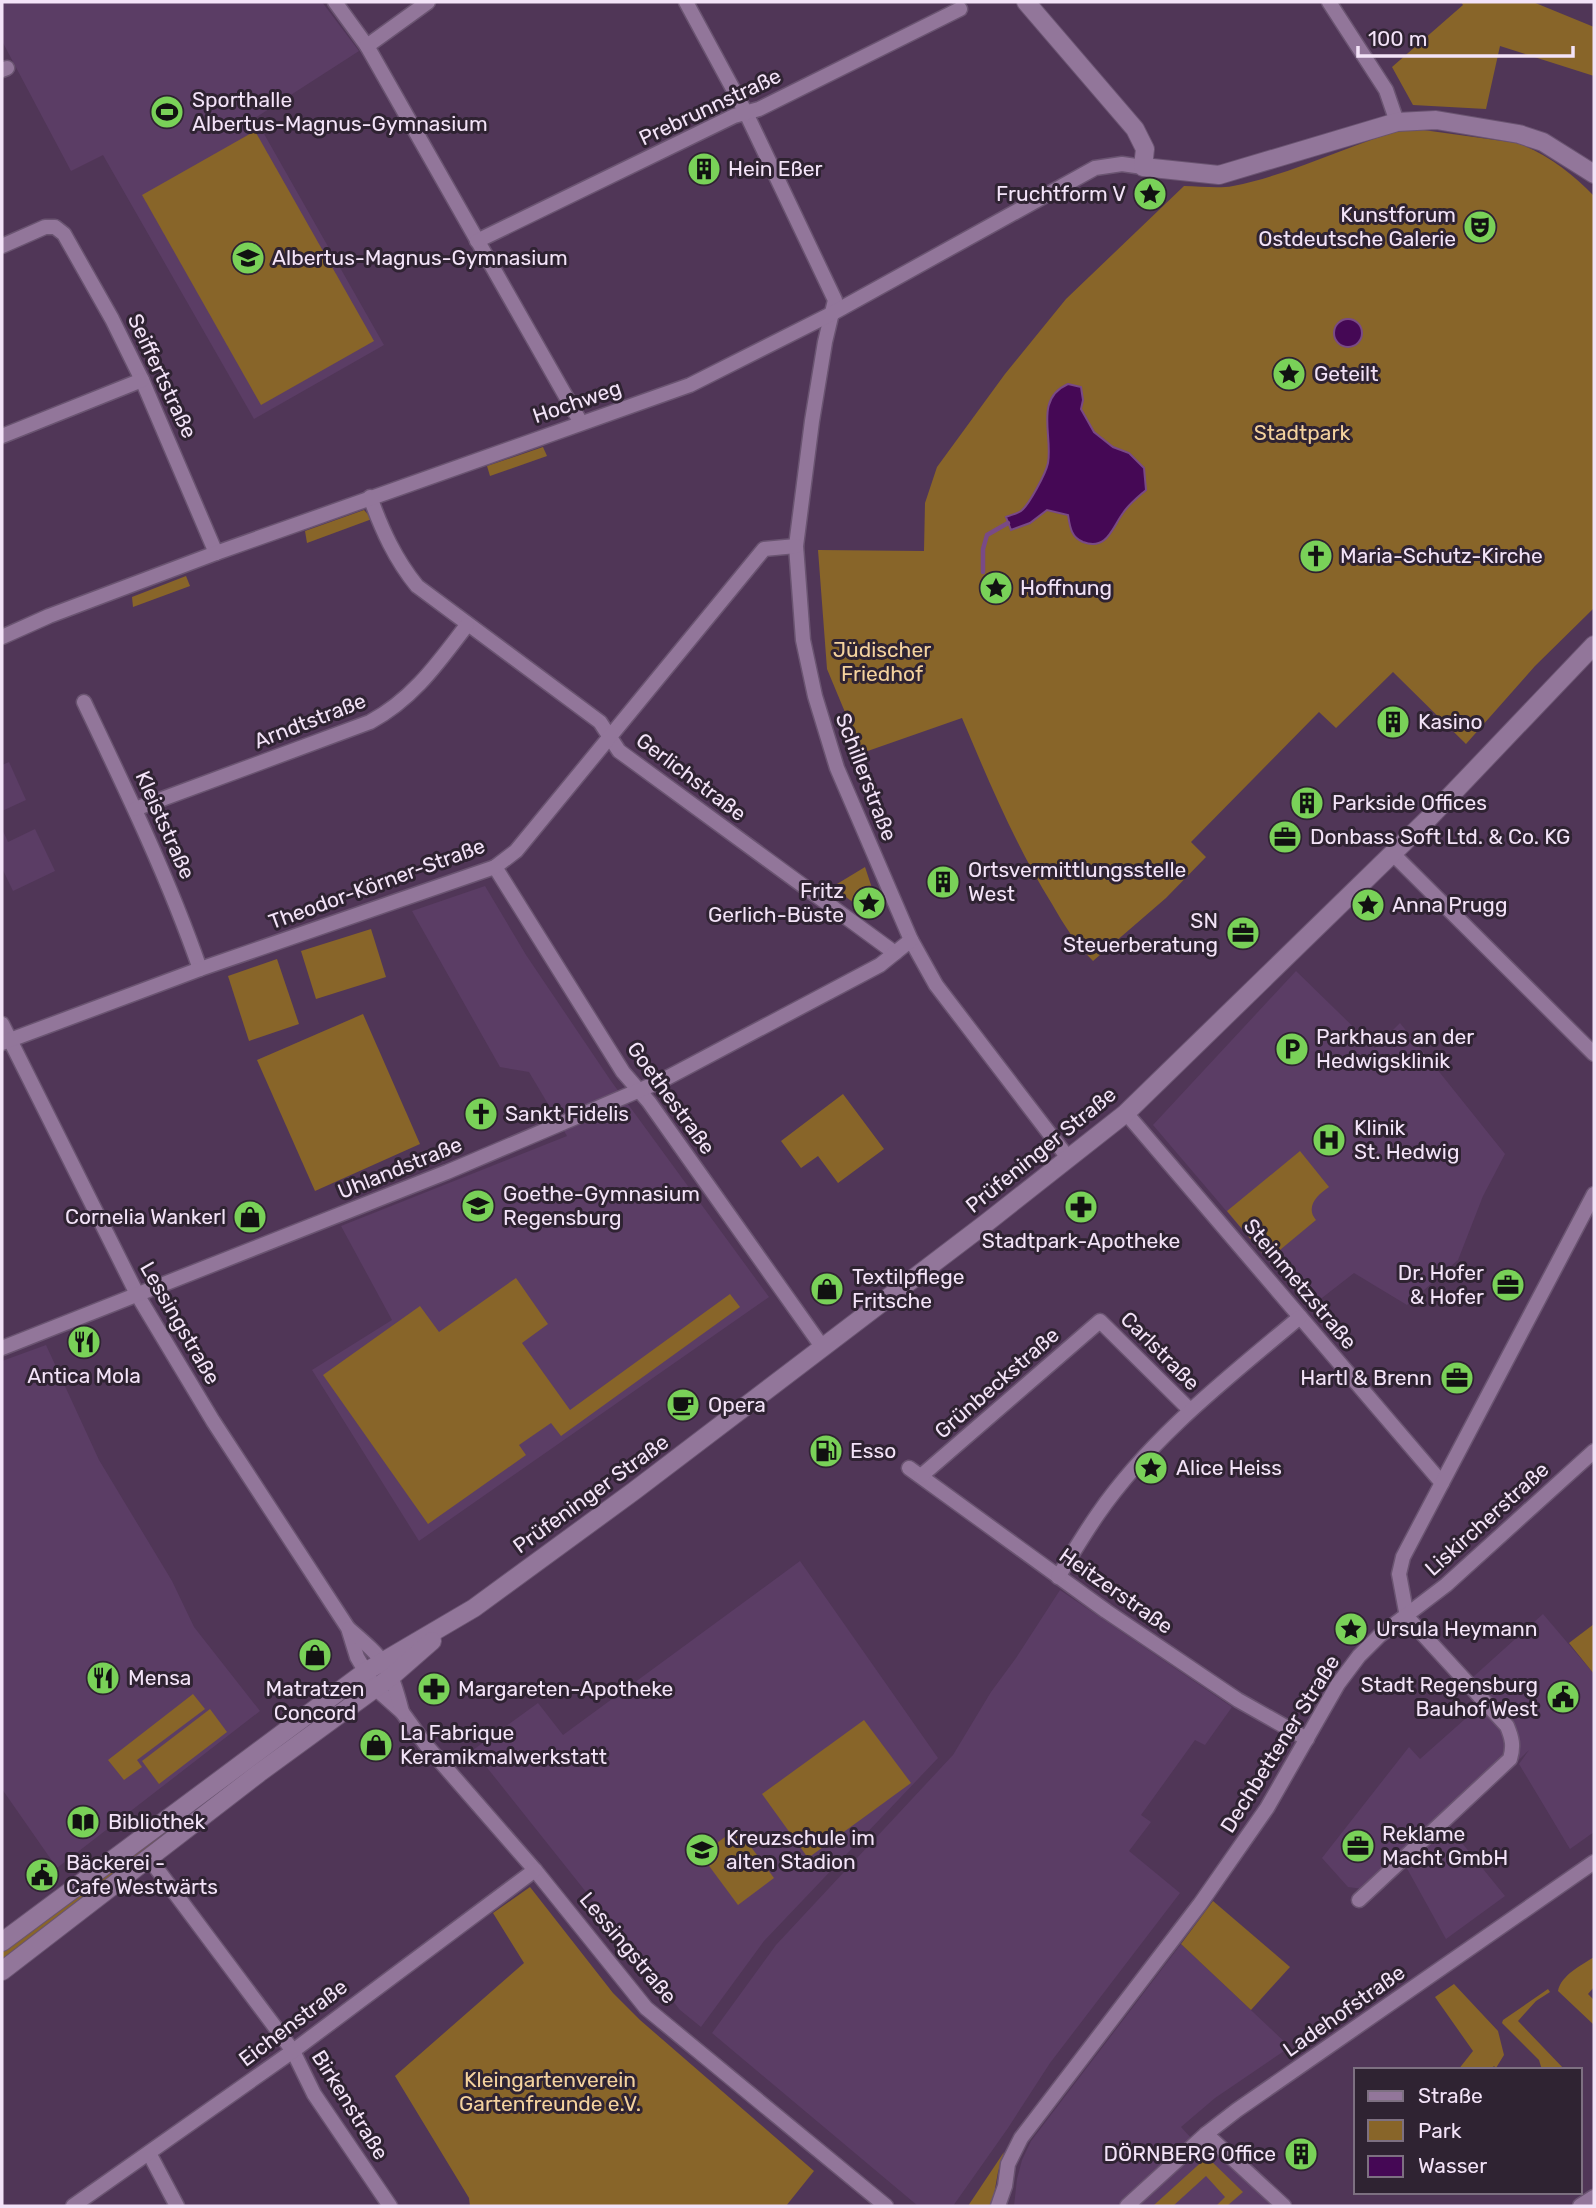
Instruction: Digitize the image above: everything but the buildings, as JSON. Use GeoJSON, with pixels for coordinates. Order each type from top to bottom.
{"type":"FeatureCollection","features":[{"type":"Feature","properties":{"kind":"street"},"geometry":{"type":"LineString","coordinates":[[335,2],[367,46],[581,423]]}},
{"type":"Feature","properties":{"kind":"street"},"geometry":{"type":"LineString","coordinates":[[367,46],[428,2]]}},
{"type":"Feature","properties":{"kind":"street","name":"Schillerstraße"},"geometry":{"type":"LineString","coordinates":[[686,2],[746,113],[835,300],[812,421],[796,546],[803,640],[827,739],[863,833],[911,940],[936,985],[1069,1159]]}},
{"type":"Feature","properties":{"kind":"street"},"geometry":{"type":"LineString","coordinates":[[1026,2],[1135,129],[1145,149],[1143,167],[1219,175],[1397,122],[1412,120],[1450,121],[1519,134],[1543,142],[1594,174]]}},
{"type":"Feature","properties":{"kind":"street"},"geometry":{"type":"LineString","coordinates":[[1329,2],[1386,90],[1397,122]]}},
{"type":"Feature","properties":{"kind":"street","name":"Prebrunnstraße"},"geometry":{"type":"LineString","coordinates":[[477,241],[734,116],[759,110],[960,9]]}},
{"type":"Feature","properties":{"kind":"street","name":"Hochweg"},"geometry":{"type":"LineString","coordinates":[[2,638],[54,614],[216,553],[690,385],[831,314],[1095,168],[1122,164],[1143,167]]}},
{"type":"Feature","properties":{"kind":"street","name":"Seiffertstraße"},"geometry":{"type":"LineString","coordinates":[[2,246],[45,226],[55,227],[64,233],[142,380],[216,553]]}},
{"type":"Feature","properties":{"kind":"street"},"geometry":{"type":"LineString","coordinates":[[2,436],[142,380]]}},
{"type":"Feature","properties":{"kind":"street","name":"Gerlichstraße"},"geometry":{"type":"LineString","coordinates":[[370,497],[389,545],[417,586],[600,722],[620,751],[895,953]]}},
{"type":"Feature","properties":{"kind":"street","name":"Theodor-Körner-Straße"},"geometry":{"type":"LineString","coordinates":[[5,1041],[200,969],[495,867],[516,851],[764,549],[796,546]]}},
{"type":"Feature","properties":{"kind":"street","name":"Arndtstraße"},"geometry":{"type":"LineString","coordinates":[[135,809],[370,722],[388,712],[418,686],[467,625]]}},
{"type":"Feature","properties":{"kind":"street","name":"Prüfeninger Straße"},"geometry":{"type":"LineString","coordinates":[[2,1971],[148,1857],[375,1688],[388,1668],[635,1491],[1126,1113],[1393,854],[1594,645]]}},
{"type":"Feature","properties":{"kind":"street","name":"Kleiststraße"},"geometry":{"type":"LineString","coordinates":[[84,702],[178,905],[200,969]]}},
{"type":"Feature","properties":{"kind":"street"},"geometry":{"type":"LineString","coordinates":[[1393,854],[1594,1054]]}},
{"type":"Feature","properties":{"kind":"street","name":"Goethestraße"},"geometry":{"type":"LineString","coordinates":[[495,867],[623,1072],[771,1271],[823,1348]]}},
{"type":"Feature","properties":{"kind":"street","name":"Uhlandstraße"},"geometry":{"type":"LineString","coordinates":[[2,1348],[447,1172],[661,1082],[880,965],[911,940]]}},
{"type":"Feature","properties":{"kind":"street","name":"Lessingstraße"},"geometry":{"type":"LineString","coordinates":[[2,1024],[5,1041],[138,1296],[213,1421],[348,1628],[388,1668],[402,1712]]}},
{"type":"Feature","properties":{"kind":"street","name":"Steinmetzstraße"},"geometry":{"type":"LineString","coordinates":[[1126,1113],[1442,1483]]}},
{"type":"Feature","properties":{"kind":"street"},"geometry":{"type":"LineString","coordinates":[[1359,1900],[1510,1759],[1512,1738],[1507,1726],[1407,1617],[1399,1574],[1403,1557],[1594,1194]]}},
{"type":"Feature","properties":{"kind":"street"},"geometry":{"type":"LineString","coordinates":[[1058,1577],[1099,1513],[1158,1443],[1190,1410],[1300,1317]]}},
{"type":"Feature","properties":{"kind":"street","name":"Carlstraße"},"geometry":{"type":"LineString","coordinates":[[1100,1321],[1190,1410]]}},
{"type":"Feature","properties":{"kind":"street","name":"Grünbeckstraße"},"geometry":{"type":"LineString","coordinates":[[915,1472],[1100,1321]]}},
{"type":"Feature","properties":{"kind":"street","name":"Liskircherstraße"},"geometry":{"type":"LineString","coordinates":[[1407,1617],[1594,1451]]}},
{"type":"Feature","properties":{"kind":"street","name":"Heitzerstraße"},"geometry":{"type":"LineString","coordinates":[[915,1472],[1058,1577],[1238,1700],[1307,1739]]}},
{"type":"Feature","properties":{"kind":"street","name":"Dechbettener Straße"},"geometry":{"type":"LineString","coordinates":[[1006,2206],[1008,2164],[1021,2138],[1200,1905],[1267,1808],[1338,1684],[1359,1656],[1379,1636],[1407,1617]]}},
{"type":"Feature","properties":{"kind":"street","name":"Lessingstraße"},"geometry":{"type":"LineString","coordinates":[[348,1628],[357,1657],[375,1688],[402,1712],[426,1745],[535,1870],[646,2008],[886,2206]]}},
{"type":"Feature","properties":{"kind":"street","name":"Prüfeninger Straße"},"geometry":{"type":"LineString","coordinates":[[2,1942],[365,1672],[388,1668]]}},
{"type":"Feature","properties":{"kind":"street","name":"Birkenstraße"},"geometry":{"type":"LineString","coordinates":[[148,1857],[293,2051],[314,2094],[390,2206]]}},
{"type":"Feature","properties":{"kind":"street","name":"Ladehofstraße"},"geometry":{"type":"LineString","coordinates":[[1127,2206],[1206,2134],[1594,1862]]}},
{"type":"Feature","properties":{"kind":"street","name":"Eichenstraße"},"geometry":{"type":"LineString","coordinates":[[73,2206],[293,2051],[535,1870]]}},
{"type":"Feature","properties":{"kind":"street"},"geometry":{"type":"LineString","coordinates":[[1206,2134],[1284,2206]]}},
{"type":"Feature","properties":{"kind":"street"},"geometry":{"type":"LineString","coordinates":[[149,2153],[177,2206]]}},
{"type":"Feature","properties":{"kind":"street","name":"Dechbettener Straße"},"geometry":{"type":"LineString","coordinates":[[998,2206],[1005,2186]]}},
{"type":"Feature","properties":{"kind":"street"},"geometry":{"type":"LineString","coordinates":[[1580,2206],[1594,2197]]}},
{"type":"Feature","properties":{"kind":"shaded area","name":"Albertus-Magnus-Gymnasium"},"geometry":{"type":"Polygon","coordinates":[[[2,2],[322,2],[359,51],[255,118],[384,345],[254,419],[103,155],[71,171],[2,41],[2,2]]]}},
{"type":"Feature","properties":{"kind":"shaded area"},"geometry":{"type":"Polygon","coordinates":[[[9,762],[26,800],[2,811],[2,765],[9,762]]]}},
{"type":"Feature","properties":{"kind":"shaded area"},"geometry":{"type":"Polygon","coordinates":[[[2,829],[8,842],[35,829],[55,871],[13,891],[2,868],[2,829]]]}},
{"type":"Feature","properties":{"kind":"shaded area"},"geometry":{"type":"Polygon","coordinates":[[[485,886],[526,955],[611,1081],[769,1297],[419,1541],[312,1370],[392,1320],[341,1226],[567,1136],[529,1072],[500,1067],[412,911],[485,886]]]}},
{"type":"Feature","properties":{"kind":"shaded area","name":"Klinik St. Hedwig"},"geometry":{"type":"Polygon","coordinates":[[[1296,971],[1375,1048],[1400,1023],[1505,1154],[1483,1196],[1458,1260],[1407,1305],[1354,1273],[1309,1308],[1153,1125],[1296,971]]]}},
{"type":"Feature","properties":{"kind":"shaded area"},"geometry":{"type":"Polygon","coordinates":[[[46,1345],[99,1460],[172,1581],[194,1627],[260,1711],[57,1868],[2,1789],[2,1361],[46,1345]]]}},
{"type":"Feature","properties":{"kind":"shaded area","name":"Kreuzschule im alten Stadion"},"geometry":{"type":"Polygon","coordinates":[[[800,1561],[938,1758],[764,1941],[701,2027],[680,2010],[473,1750],[538,1703],[563,1735],[800,1561]]]}},
{"type":"Feature","properties":{"kind":"shaded area"},"geometry":{"type":"Polygon","coordinates":[[[1060,1590],[1232,1707],[1205,1745],[1195,1740],[1141,1815],[1151,1822],[1129,1851],[1180,1893],[1050,2063],[953,2206],[918,2206],[712,2033],[776,1945],[953,1755],[991,1692],[1060,1590]]]}},
{"type":"Feature","properties":{"kind":"shaded area"},"geometry":{"type":"Polygon","coordinates":[[[1543,1614],[1594,1674],[1594,1832],[1570,1849],[1519,1764],[1529,1750],[1449,1827],[1505,1896],[1446,1939],[1399,1854],[1363,1889],[1348,1887],[1322,1858],[1409,1747],[1420,1759],[1491,1696],[1473,1677],[1543,1614]]]}},
{"type":"Feature","properties":{"kind":"shaded area"},"geometry":{"type":"Polygon","coordinates":[[[1181,1944],[1290,2047],[1215,2098],[1181,2127],[1203,2151],[1214,2151],[1275,2206],[1014,2206],[1017,2179],[1031,2141],[1181,1944]]]}},
{"type":"Feature","properties":{"kind":"green space"},"geometry":{"type":"Polygon","coordinates":[[[1461,2],[1533,2],[1594,27],[1594,76],[1500,46],[1486,109],[1413,105],[1392,67],[1463,5],[1461,2]]]}},
{"type":"Feature","properties":{"kind":"green space","name":"Stadtpark"},"geometry":{"type":"Polygon","coordinates":[[[1409,128],[1517,143],[1559,165],[1594,196],[1594,608],[1535,666],[1466,744],[1393,672],[1336,728],[1319,712],[1191,842],[1206,857],[1166,898],[1093,961],[1066,927],[1026,859],[962,718],[862,753],[827,669],[818,550],[924,551],[925,503],[937,467],[1005,374],[1066,299],[1184,186],[1227,187],[1256,181],[1409,128]]]}},
{"type":"Feature","properties":{"kind":"green space"},"geometry":{"type":"Polygon","coordinates":[[[255,131],[374,341],[261,405],[142,195],[255,131]]]}},
{"type":"Feature","properties":{"kind":"green space"},"geometry":{"type":"Polygon","coordinates":[[[543,447],[547,456],[490,476],[487,466],[543,447]]]}},
{"type":"Feature","properties":{"kind":"green space"},"geometry":{"type":"Polygon","coordinates":[[[364,510],[372,519],[307,543],[305,531],[364,510]]]}},
{"type":"Feature","properties":{"kind":"green space"},"geometry":{"type":"Polygon","coordinates":[[[186,576],[190,586],[133,607],[132,597],[186,576]]]}},
{"type":"Feature","properties":{"kind":"green space"},"geometry":{"type":"Polygon","coordinates":[[[865,867],[878,906],[868,913],[832,887],[865,867]]]}},
{"type":"Feature","properties":{"kind":"green space"},"geometry":{"type":"Polygon","coordinates":[[[371,929],[386,977],[316,999],[301,951],[371,929]]]}},
{"type":"Feature","properties":{"kind":"green space"},"geometry":{"type":"Polygon","coordinates":[[[277,959],[299,1024],[249,1041],[228,976],[277,959]]]}},
{"type":"Feature","properties":{"kind":"green space"},"geometry":{"type":"Polygon","coordinates":[[[363,1014],[420,1144],[315,1191],[257,1060],[363,1014]]]}},
{"type":"Feature","properties":{"kind":"green space"},"geometry":{"type":"Polygon","coordinates":[[[843,1094],[884,1149],[838,1183],[818,1156],[801,1168],[781,1141],[843,1094]]]}},
{"type":"Feature","properties":{"kind":"green space"},"geometry":{"type":"Polygon","coordinates":[[[1300,1151],[1329,1187],[1312,1206],[1316,1220],[1268,1260],[1227,1211],[1300,1151]]]}},
{"type":"Feature","properties":{"kind":"green space"},"geometry":{"type":"Polygon","coordinates":[[[516,1278],[548,1324],[522,1343],[570,1410],[730,1294],[740,1307],[561,1436],[551,1423],[519,1445],[526,1455],[428,1524],[323,1375],[420,1306],[439,1332],[516,1278]]]}},
{"type":"Feature","properties":{"kind":"green space"},"geometry":{"type":"Polygon","coordinates":[[[1594,1624],[1594,1674],[1569,1643],[1594,1624]]]}},
{"type":"Feature","properties":{"kind":"green space"},"geometry":{"type":"Polygon","coordinates":[[[193,1694],[205,1709],[137,1760],[142,1767],[124,1780],[108,1760],[193,1694]]]}},
{"type":"Feature","properties":{"kind":"green space"},"geometry":{"type":"Polygon","coordinates":[[[210,1709],[227,1732],[159,1784],[142,1761],[210,1709]]]}},
{"type":"Feature","properties":{"kind":"green space"},"geometry":{"type":"Polygon","coordinates":[[[864,1720],[911,1783],[808,1858],[762,1794],[864,1720]]]}},
{"type":"Feature","properties":{"kind":"green space"},"geometry":{"type":"Polygon","coordinates":[[[253,1762],[238,1779],[2,1959],[2,1951],[253,1762]]]}},
{"type":"Feature","properties":{"kind":"green space"},"geometry":{"type":"Polygon","coordinates":[[[737,1828],[774,1878],[738,1905],[701,1855],[737,1828]]]}},
{"type":"Feature","properties":{"kind":"green space","name":"Kleingartenverein Gartenfreunde e.V."},"geometry":{"type":"Polygon","coordinates":[[[530,1887],[613,1993],[640,2020],[814,2171],[786,2206],[470,2206],[469,2198],[395,2076],[524,1963],[493,1913],[530,1887]]]}},
{"type":"Feature","properties":{"kind":"green space"},"geometry":{"type":"Polygon","coordinates":[[[1213,1901],[1290,1967],[1251,2010],[1181,1944],[1213,1901]]]}},
{"type":"Feature","properties":{"kind":"green space"},"geometry":{"type":"Polygon","coordinates":[[[1594,1957],[1594,1987],[1588,1994],[1594,2000],[1594,2025],[1558,1991],[1568,1975],[1594,1957]]]}},
{"type":"Feature","properties":{"kind":"green space"},"geometry":{"type":"Polygon","coordinates":[[[1454,1984],[1498,2031],[1504,2055],[1496,2068],[1460,2068],[1473,2051],[1435,1997],[1454,1984]]]}},
{"type":"Feature","properties":{"kind":"green space"},"geometry":{"type":"Polygon","coordinates":[[[1548,1989],[1550,1992],[1536,2001],[1518,2021],[1563,2068],[1541,2068],[1539,2060],[1502,2023],[1548,1989]]]}},
{"type":"Feature","properties":{"kind":"green space"},"geometry":{"type":"Polygon","coordinates":[[[1004,2152],[992,2206],[968,2206],[1004,2152]]]}},
{"type":"Feature","properties":{"kind":"green space"},"geometry":{"type":"Polygon","coordinates":[[[1207,2157],[1243,2192],[1227,2206],[1216,2206],[1225,2197],[1206,2176],[1173,2206],[1154,2205],[1207,2157]]]}},
{"type":"Feature","properties":{"kind":"water"},"geometry":{"type":"Polygon","coordinates":[[[1348,319],[1358,323],[1362,333],[1358,343],[1348,347],[1338,343],[1334,333],[1338,323],[1348,319]]]}},
{"type":"Feature","properties":{"kind":"water"},"geometry":{"type":"Polygon","coordinates":[[[1068,384],[1081,387],[1081,409],[1094,432],[1113,447],[1129,453],[1144,468],[1146,490],[1125,510],[1108,536],[1098,543],[1083,542],[1076,537],[1070,527],[1068,515],[1047,510],[1030,523],[1011,530],[1006,517],[1024,508],[1044,474],[1049,452],[1048,408],[1051,399],[1068,384]]]}},
{"type":"Feature","properties":{"kind":"waterway"},"geometry":{"type":"LineString","coordinates":[[983,572],[983,549],[987,535],[1008,523]]}},
{"type":"Feature","properties":{"kind":"place","name":"Sporthalle Albertus-Magnus-Gymnasium"},"geometry":{"type":"Point","coordinates":[167,112]}},
{"type":"Feature","properties":{"kind":"place","name":"Hein Eßer"},"geometry":{"type":"Point","coordinates":[704,169]}},
{"type":"Feature","properties":{"kind":"place","name":"Fruchtform V"},"geometry":{"type":"Point","coordinates":[1150,194]}},
{"type":"Feature","properties":{"kind":"place","name":"Kunstforum Ostdeutsche Galerie"},"geometry":{"type":"Point","coordinates":[1480,227]}},
{"type":"Feature","properties":{"kind":"place","name":"Albertus-Magnus-Gymnasium"},"geometry":{"type":"Point","coordinates":[248,258]}},
{"type":"Feature","properties":{"kind":"place","name":"Geteilt"},"geometry":{"type":"Point","coordinates":[1289,374]}},
{"type":"Feature","properties":{"kind":"place","name":"Maria-Schutz-Kirche"},"geometry":{"type":"Point","coordinates":[1316,556]}},
{"type":"Feature","properties":{"kind":"place","name":"Hoffnung"},"geometry":{"type":"Point","coordinates":[996,588]}},
{"type":"Feature","properties":{"kind":"place","name":"Kasino"},"geometry":{"type":"Point","coordinates":[1393,722]}},
{"type":"Feature","properties":{"kind":"place","name":"Parkside Offices"},"geometry":{"type":"Point","coordinates":[1307,803]}},
{"type":"Feature","properties":{"kind":"place","name":"Donbass Soft Ltd. & Co. KG"},"geometry":{"type":"Point","coordinates":[1285,837]}},
{"type":"Feature","properties":{"kind":"place","name":"Ortsvermittlungsstelle West"},"geometry":{"type":"Point","coordinates":[943,882]}},
{"type":"Feature","properties":{"kind":"place","name":"Fritz Gerlich-Büste"},"geometry":{"type":"Point","coordinates":[869,903]}},
{"type":"Feature","properties":{"kind":"place","name":"Anna Prugg"},"geometry":{"type":"Point","coordinates":[1368,905]}},
{"type":"Feature","properties":{"kind":"place","name":"SN Steuerberatung"},"geometry":{"type":"Point","coordinates":[1243,933]}},
{"type":"Feature","properties":{"kind":"place","name":"Parkhaus an der Hedwigsklinik"},"geometry":{"type":"Point","coordinates":[1292,1049]}},
{"type":"Feature","properties":{"kind":"place","name":"Sankt Fidelis"},"geometry":{"type":"Point","coordinates":[481,1114]}},
{"type":"Feature","properties":{"kind":"place","name":"Klinik St. Hedwig"},"geometry":{"type":"Point","coordinates":[1329,1140]}},
{"type":"Feature","properties":{"kind":"place","name":"Goethe-Gymnasium Regensburg"},"geometry":{"type":"Point","coordinates":[478,1206]}},
{"type":"Feature","properties":{"kind":"place","name":"Stadtpark-Apotheke"},"geometry":{"type":"Point","coordinates":[1081,1207]}},
{"type":"Feature","properties":{"kind":"place","name":"Cornelia Wankerl"},"geometry":{"type":"Point","coordinates":[250,1217]}},
{"type":"Feature","properties":{"kind":"place","name":"Dr. Hofer & Hofer"},"geometry":{"type":"Point","coordinates":[1508,1285]}},
{"type":"Feature","properties":{"kind":"place","name":"Textilpflege Fritsche"},"geometry":{"type":"Point","coordinates":[827,1289]}},
{"type":"Feature","properties":{"kind":"place","name":"Antica Mola"},"geometry":{"type":"Point","coordinates":[84,1342]}},
{"type":"Feature","properties":{"kind":"place","name":"Hartl & Brenn"},"geometry":{"type":"Point","coordinates":[1457,1378]}},
{"type":"Feature","properties":{"kind":"place","name":"Opera"},"geometry":{"type":"Point","coordinates":[683,1405]}},
{"type":"Feature","properties":{"kind":"place","name":"Esso"},"geometry":{"type":"Point","coordinates":[826,1451]}},
{"type":"Feature","properties":{"kind":"place","name":"Alice Heiss"},"geometry":{"type":"Point","coordinates":[1151,1468]}},
{"type":"Feature","properties":{"kind":"place","name":"Ursula Heymann"},"geometry":{"type":"Point","coordinates":[1351,1629]}},
{"type":"Feature","properties":{"kind":"place","name":"Matratzen Concord"},"geometry":{"type":"Point","coordinates":[315,1655]}},
{"type":"Feature","properties":{"kind":"place","name":"Mensa"},"geometry":{"type":"Point","coordinates":[103,1678]}},
{"type":"Feature","properties":{"kind":"place","name":"Margareten-Apotheke"},"geometry":{"type":"Point","coordinates":[434,1689]}},
{"type":"Feature","properties":{"kind":"place","name":"Stadt Regensburg Bauhof West"},"geometry":{"type":"Point","coordinates":[1563,1697]}},
{"type":"Feature","properties":{"kind":"place","name":"La Fabrique Keramikmalwerkstatt"},"geometry":{"type":"Point","coordinates":[376,1745]}},
{"type":"Feature","properties":{"kind":"place","name":"Bibliothek"},"geometry":{"type":"Point","coordinates":[83,1822]}},
{"type":"Feature","properties":{"kind":"place","name":"Reklame Macht GmbH"},"geometry":{"type":"Point","coordinates":[1358,1846]}},
{"type":"Feature","properties":{"kind":"place","name":"Kreuzschule im alten Stadion"},"geometry":{"type":"Point","coordinates":[702,1850]}},
{"type":"Feature","properties":{"kind":"place","name":"Bäckerei - Cafe Westwärts"},"geometry":{"type":"Point","coordinates":[42,1875]}},
{"type":"Feature","properties":{"kind":"place","name":"DÖRNBERG Office"},"geometry":{"type":"Point","coordinates":[1301,2154]}},
{"type":"Feature","properties":{"kind":"park label","name":"Jüdischer Friedhof"},"geometry":{"type":"Point","coordinates":[882,662]}}]}
